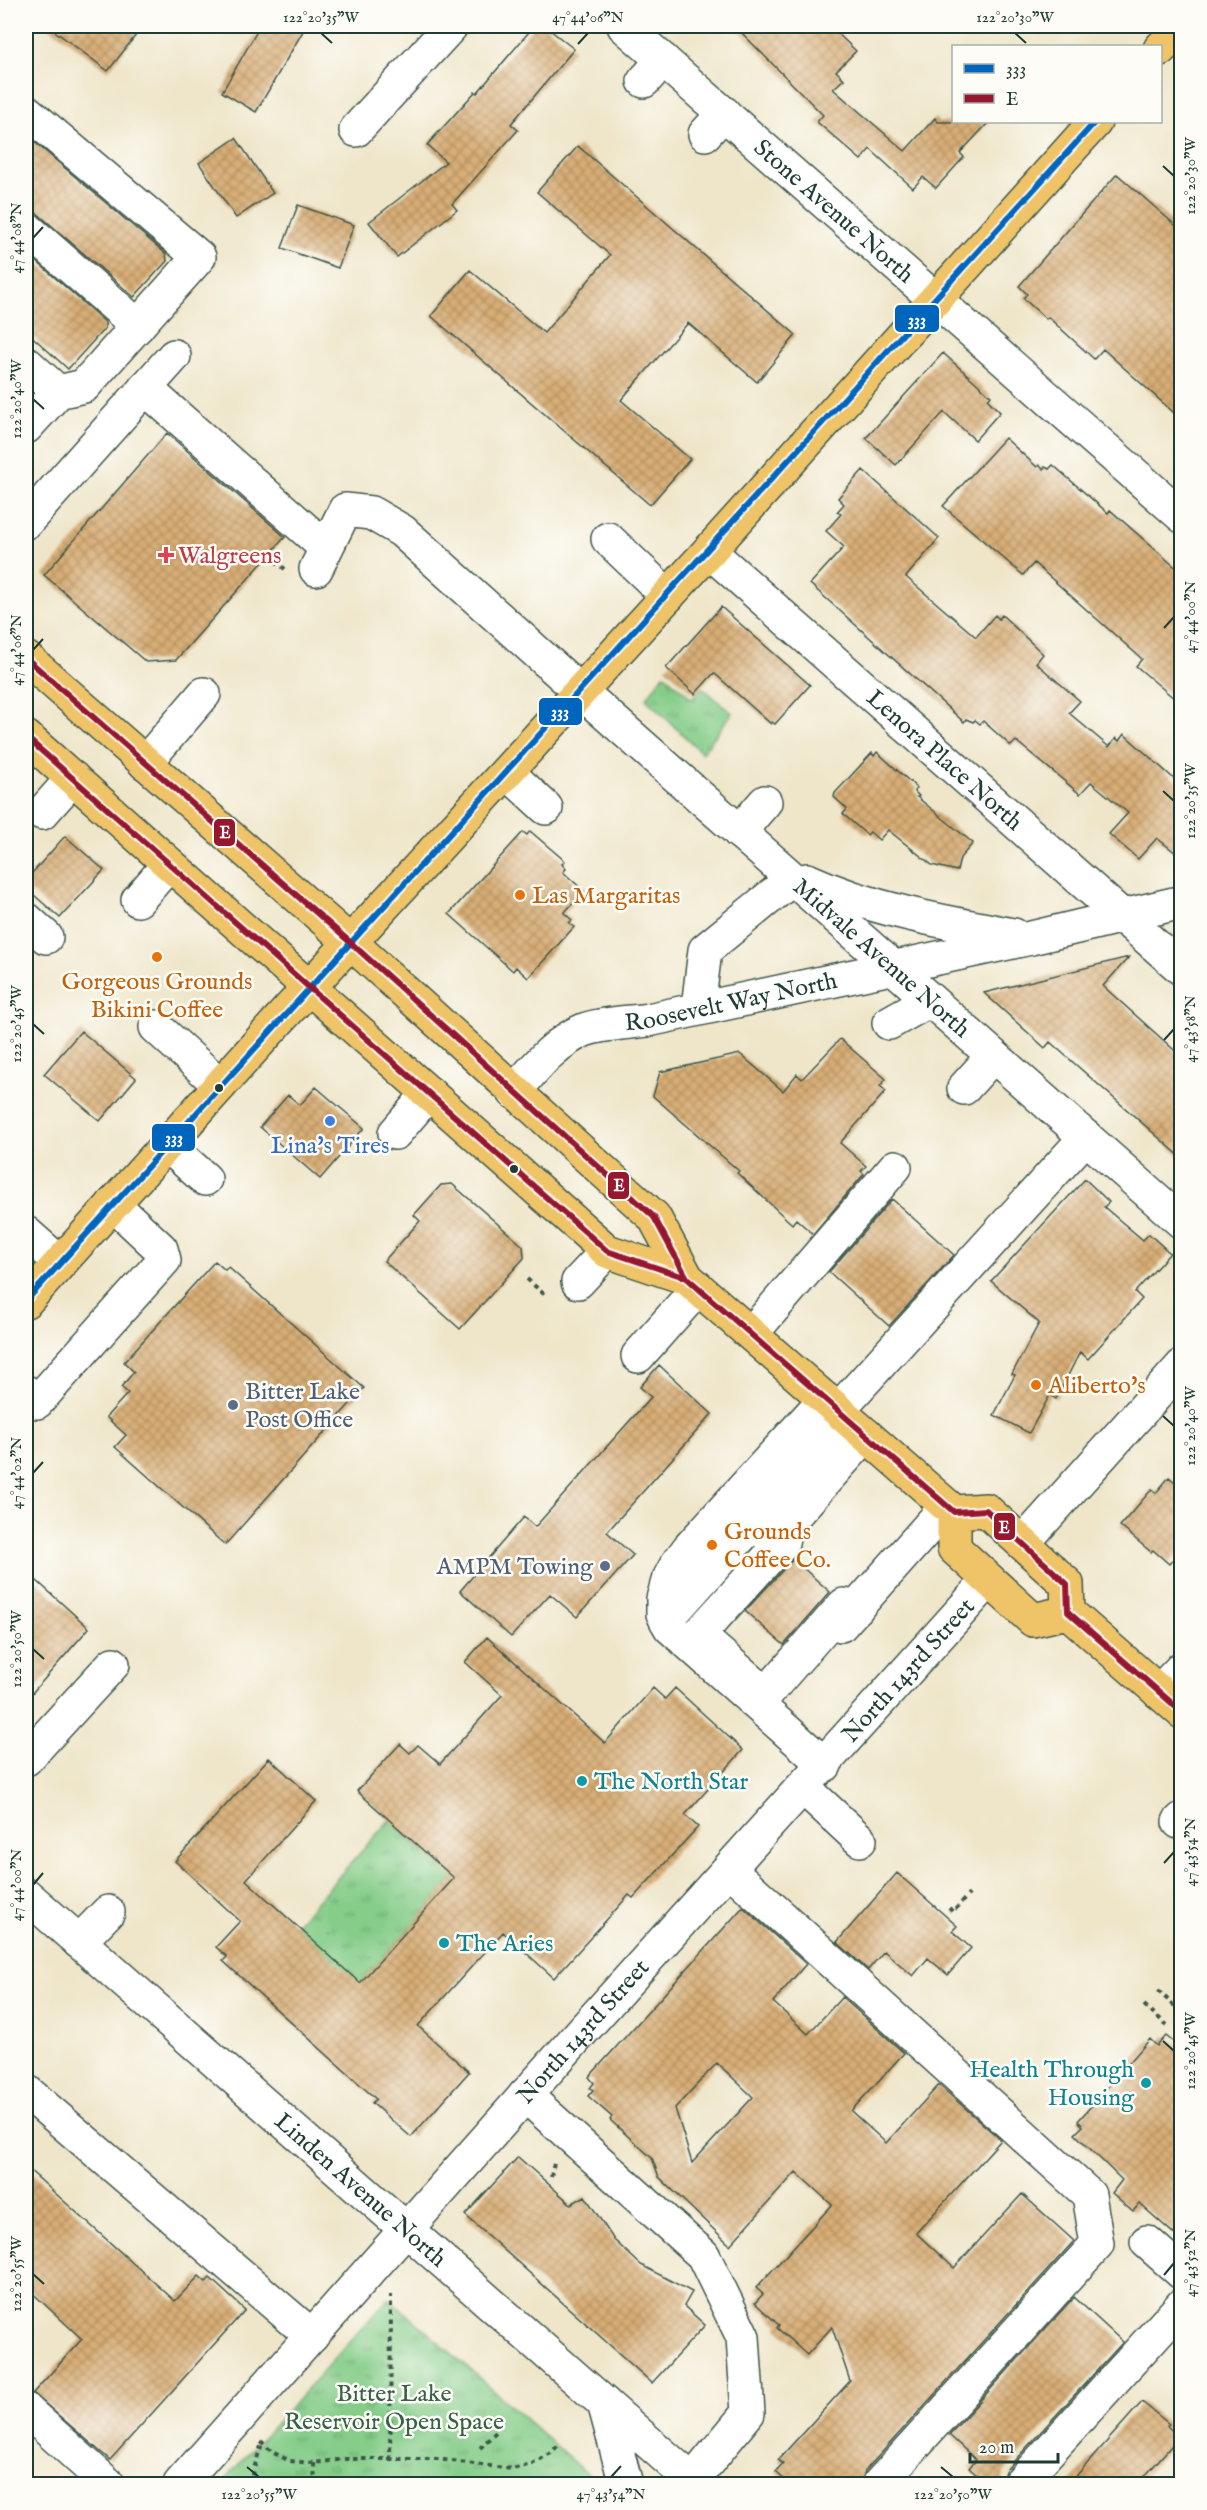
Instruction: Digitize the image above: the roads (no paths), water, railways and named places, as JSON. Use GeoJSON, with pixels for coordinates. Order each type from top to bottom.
{"type":"FeatureCollection","features":[{"type":"Feature","properties":{"kind":"main road"},"geometry":{"type":"LineString","coordinates":[[26,1301],[166,1144],[710,551],[1094,123]]}},
{"type":"Feature","properties":{"kind":"main road"},"geometry":{"type":"LineString","coordinates":[[26,658],[351,943],[654,1217],[692,1283],[951,1509],[986,1510],[1023,1543],[1067,1584],[1068,1612],[1170,1702]]}},
{"type":"Feature","properties":{"kind":"main road"},"geometry":{"type":"LineString","coordinates":[[30,749],[73,778],[607,1251],[692,1283]]}},
{"type":"Feature","properties":{"kind":"main road"},"geometry":{"type":"LineString","coordinates":[[951,1509],[954,1548],[1033,1620],[1068,1612]]}},
{"type":"Feature","properties":{"kind":"street"},"geometry":{"type":"LineString","coordinates":[[356,130],[451,26]]}},
{"type":"Feature","properties":{"kind":"street","name":"Stone Avenue North"},"geometry":{"type":"LineString","coordinates":[[624,26],[654,71],[715,123],[935,299],[1182,516]]}},
{"type":"Feature","properties":{"kind":"street"},"geometry":{"type":"LineString","coordinates":[[26,111],[199,257],[84,386],[58,392],[26,427]]}},
{"type":"Feature","properties":{"kind":"street"},"geometry":{"type":"LineString","coordinates":[[26,228],[138,326]]}},
{"type":"Feature","properties":{"kind":"street"},"geometry":{"type":"LineString","coordinates":[[26,522],[174,356]]}},
{"type":"Feature","properties":{"kind":"street"},"geometry":{"type":"LineString","coordinates":[[26,363],[58,392]]}},
{"type":"Feature","properties":{"kind":"street","name":"Midvale Avenue North"},"geometry":{"type":"LineString","coordinates":[[145,388],[320,558],[345,510],[371,513],[402,531],[739,832],[1182,1222]]}},
{"type":"Feature","properties":{"kind":"street"},"geometry":{"type":"LineString","coordinates":[[608,539],[668,596]]}},
{"type":"Feature","properties":{"kind":"street","name":"Lenora Place North"},"geometry":{"type":"LineString","coordinates":[[710,551],[1182,969]]}},
{"type":"Feature","properties":{"kind":"street"},"geometry":{"type":"LineString","coordinates":[[145,763],[204,693]]}},
{"type":"Feature","properties":{"kind":"street"},"geometry":{"type":"LineString","coordinates":[[507,772],[546,808]]}},
{"type":"Feature","properties":{"kind":"street"},"geometry":{"type":"LineString","coordinates":[[42,813],[73,778]]}},
{"type":"Feature","properties":{"kind":"street"},"geometry":{"type":"LineString","coordinates":[[739,832],[765,802]]}},
{"type":"Feature","properties":{"kind":"street"},"geometry":{"type":"LineString","coordinates":[[138,900],[169,864]]}},
{"type":"Feature","properties":{"kind":"street"},"geometry":{"type":"LineString","coordinates":[[698,1008],[705,950],[786,873],[837,894],[883,909],[1031,938]]}},
{"type":"Feature","properties":{"kind":"street","name":"Roosevelt Way North"},"geometry":{"type":"LineString","coordinates":[[514,1092],[564,1040],[586,1030],[648,1020],[1031,938],[1182,902]]}},
{"type":"Feature","properties":{"kind":"street"},"geometry":{"type":"LineString","coordinates":[[889,1023],[930,1000]]}},
{"type":"Feature","properties":{"kind":"street"},"geometry":{"type":"LineString","coordinates":[[156,1028],[220,1085]]}},
{"type":"Feature","properties":{"kind":"street"},"geometry":{"type":"LineString","coordinates":[[964,1088],[993,1056]]}},
{"type":"Feature","properties":{"kind":"street"},"geometry":{"type":"LineString","coordinates":[[395,1133],[429,1093]]}},
{"type":"Feature","properties":{"kind":"street"},"geometry":{"type":"LineString","coordinates":[[860,1840],[764,1711],[675,1630],[663,1614],[663,1599],[677,1564],[689,1548],[844,1416],[1086,1137]]}},
{"type":"Feature","properties":{"kind":"street"},"geometry":{"type":"LineString","coordinates":[[166,1144],[205,1179]]}},
{"type":"Feature","properties":{"kind":"street"},"geometry":{"type":"LineString","coordinates":[[751,1334],[895,1167]]}},
{"type":"Feature","properties":{"kind":"street"},"geometry":{"type":"LineString","coordinates":[[26,1392],[37,1402],[164,1260],[161,1249],[113,1204]]}},
{"type":"Feature","properties":{"kind":"street"},"geometry":{"type":"LineString","coordinates":[[26,1233],[60,1263]]}},
{"type":"Feature","properties":{"kind":"street"},"geometry":{"type":"LineString","coordinates":[[578,1282],[607,1251]]}},
{"type":"Feature","properties":{"kind":"street"},"geometry":{"type":"LineString","coordinates":[[638,1356],[692,1283]]}},
{"type":"Feature","properties":{"kind":"street"},"geometry":{"type":"LineString","coordinates":[[1023,1543],[1182,1366]]}},
{"type":"Feature","properties":{"kind":"street"},"geometry":{"type":"LineString","coordinates":[[844,1416],[785,1526],[782,1543],[698,1635],[766,1694],[844,1605],[856,1608]]}},
{"type":"Feature","properties":{"kind":"street"},"geometry":{"type":"LineString","coordinates":[[764,1711],[856,1608],[951,1509]]}},
{"type":"Feature","properties":{"kind":"street"},"geometry":{"type":"LineString","coordinates":[[675,1630],[785,1526]]}},
{"type":"Feature","properties":{"kind":"street","name":"North 143rd Street"},"geometry":{"type":"LineString","coordinates":[[180,2484],[989,1580]]}},
{"type":"Feature","properties":{"kind":"street"},"geometry":{"type":"LineString","coordinates":[[26,1759],[113,1664]]}},
{"type":"Feature","properties":{"kind":"street"},"geometry":{"type":"LineString","coordinates":[[1170,1702],[1182,1668]]}},
{"type":"Feature","properties":{"kind":"street"},"geometry":{"type":"LineString","coordinates":[[729,1869],[1089,2195],[1097,2244],[879,2484]]}},
{"type":"Feature","properties":{"kind":"street","name":"Linden Avenue North"},"geometry":{"type":"LineString","coordinates":[[26,1895],[694,2483]]}},
{"type":"Feature","properties":{"kind":"street"},"geometry":{"type":"LineString","coordinates":[[79,1942],[108,1911]]}},
{"type":"Feature","properties":{"kind":"street"},"geometry":{"type":"LineString","coordinates":[[26,2091],[312,2336]]}},
{"type":"Feature","properties":{"kind":"street"},"geometry":{"type":"LineString","coordinates":[[525,2096],[703,2255],[743,2337],[748,2413],[694,2483]]}},
{"type":"Feature","properties":{"kind":"street"},"geometry":{"type":"LineString","coordinates":[[1147,2242],[1182,2273]]}},
{"type":"Feature","properties":{"kind":"street"},"geometry":{"type":"LineString","coordinates":[[1019,2484],[1182,2305]]}},
{"type":"Feature","properties":{"kind":"street"},"geometry":{"type":"LineString","coordinates":[[604,2403],[626,2484]]}},
{"type":"Feature","properties":{"kind":"street"},"geometry":{"type":"LineString","coordinates":[[26,2410],[108,2484]]}},
{"type":"Feature","properties":{"kind":"place","name":"Walgreens"},"geometry":{"type":"Point","coordinates":[166,555]}},
{"type":"Feature","properties":{"kind":"place","name":"Las Margaritas"},"geometry":{"type":"Point","coordinates":[520,895]}},
{"type":"Feature","properties":{"kind":"place","name":"Gorgeous Grounds Bikini Coffee"},"geometry":{"type":"Point","coordinates":[157,957]}},
{"type":"Feature","properties":{"kind":"place","name":"Lina's Tires"},"geometry":{"type":"Point","coordinates":[330,1121]}},
{"type":"Feature","properties":{"kind":"place","name":"Aliberto's"},"geometry":{"type":"Point","coordinates":[1036,1385]}},
{"type":"Feature","properties":{"kind":"place","name":"Bitter Lake Post Office"},"geometry":{"type":"Point","coordinates":[233,1405]}},
{"type":"Feature","properties":{"kind":"place","name":"Grounds Coffee Co."},"geometry":{"type":"Point","coordinates":[712,1545]}},
{"type":"Feature","properties":{"kind":"place","name":"AMPM Towing"},"geometry":{"type":"Point","coordinates":[605,1566]}},
{"type":"Feature","properties":{"kind":"place","name":"The North Star"},"geometry":{"type":"Point","coordinates":[582,1781]}},
{"type":"Feature","properties":{"kind":"place","name":"The Aries"},"geometry":{"type":"Point","coordinates":[444,1943]}},
{"type":"Feature","properties":{"kind":"place","name":"Health Through Housing"},"geometry":{"type":"Point","coordinates":[1146,2083]}},
{"type":"Feature","properties":{"kind":"park label","name":"Bitter Lake Reservoir Open Space"},"geometry":{"type":"Point","coordinates":[394,2407]}}]}
